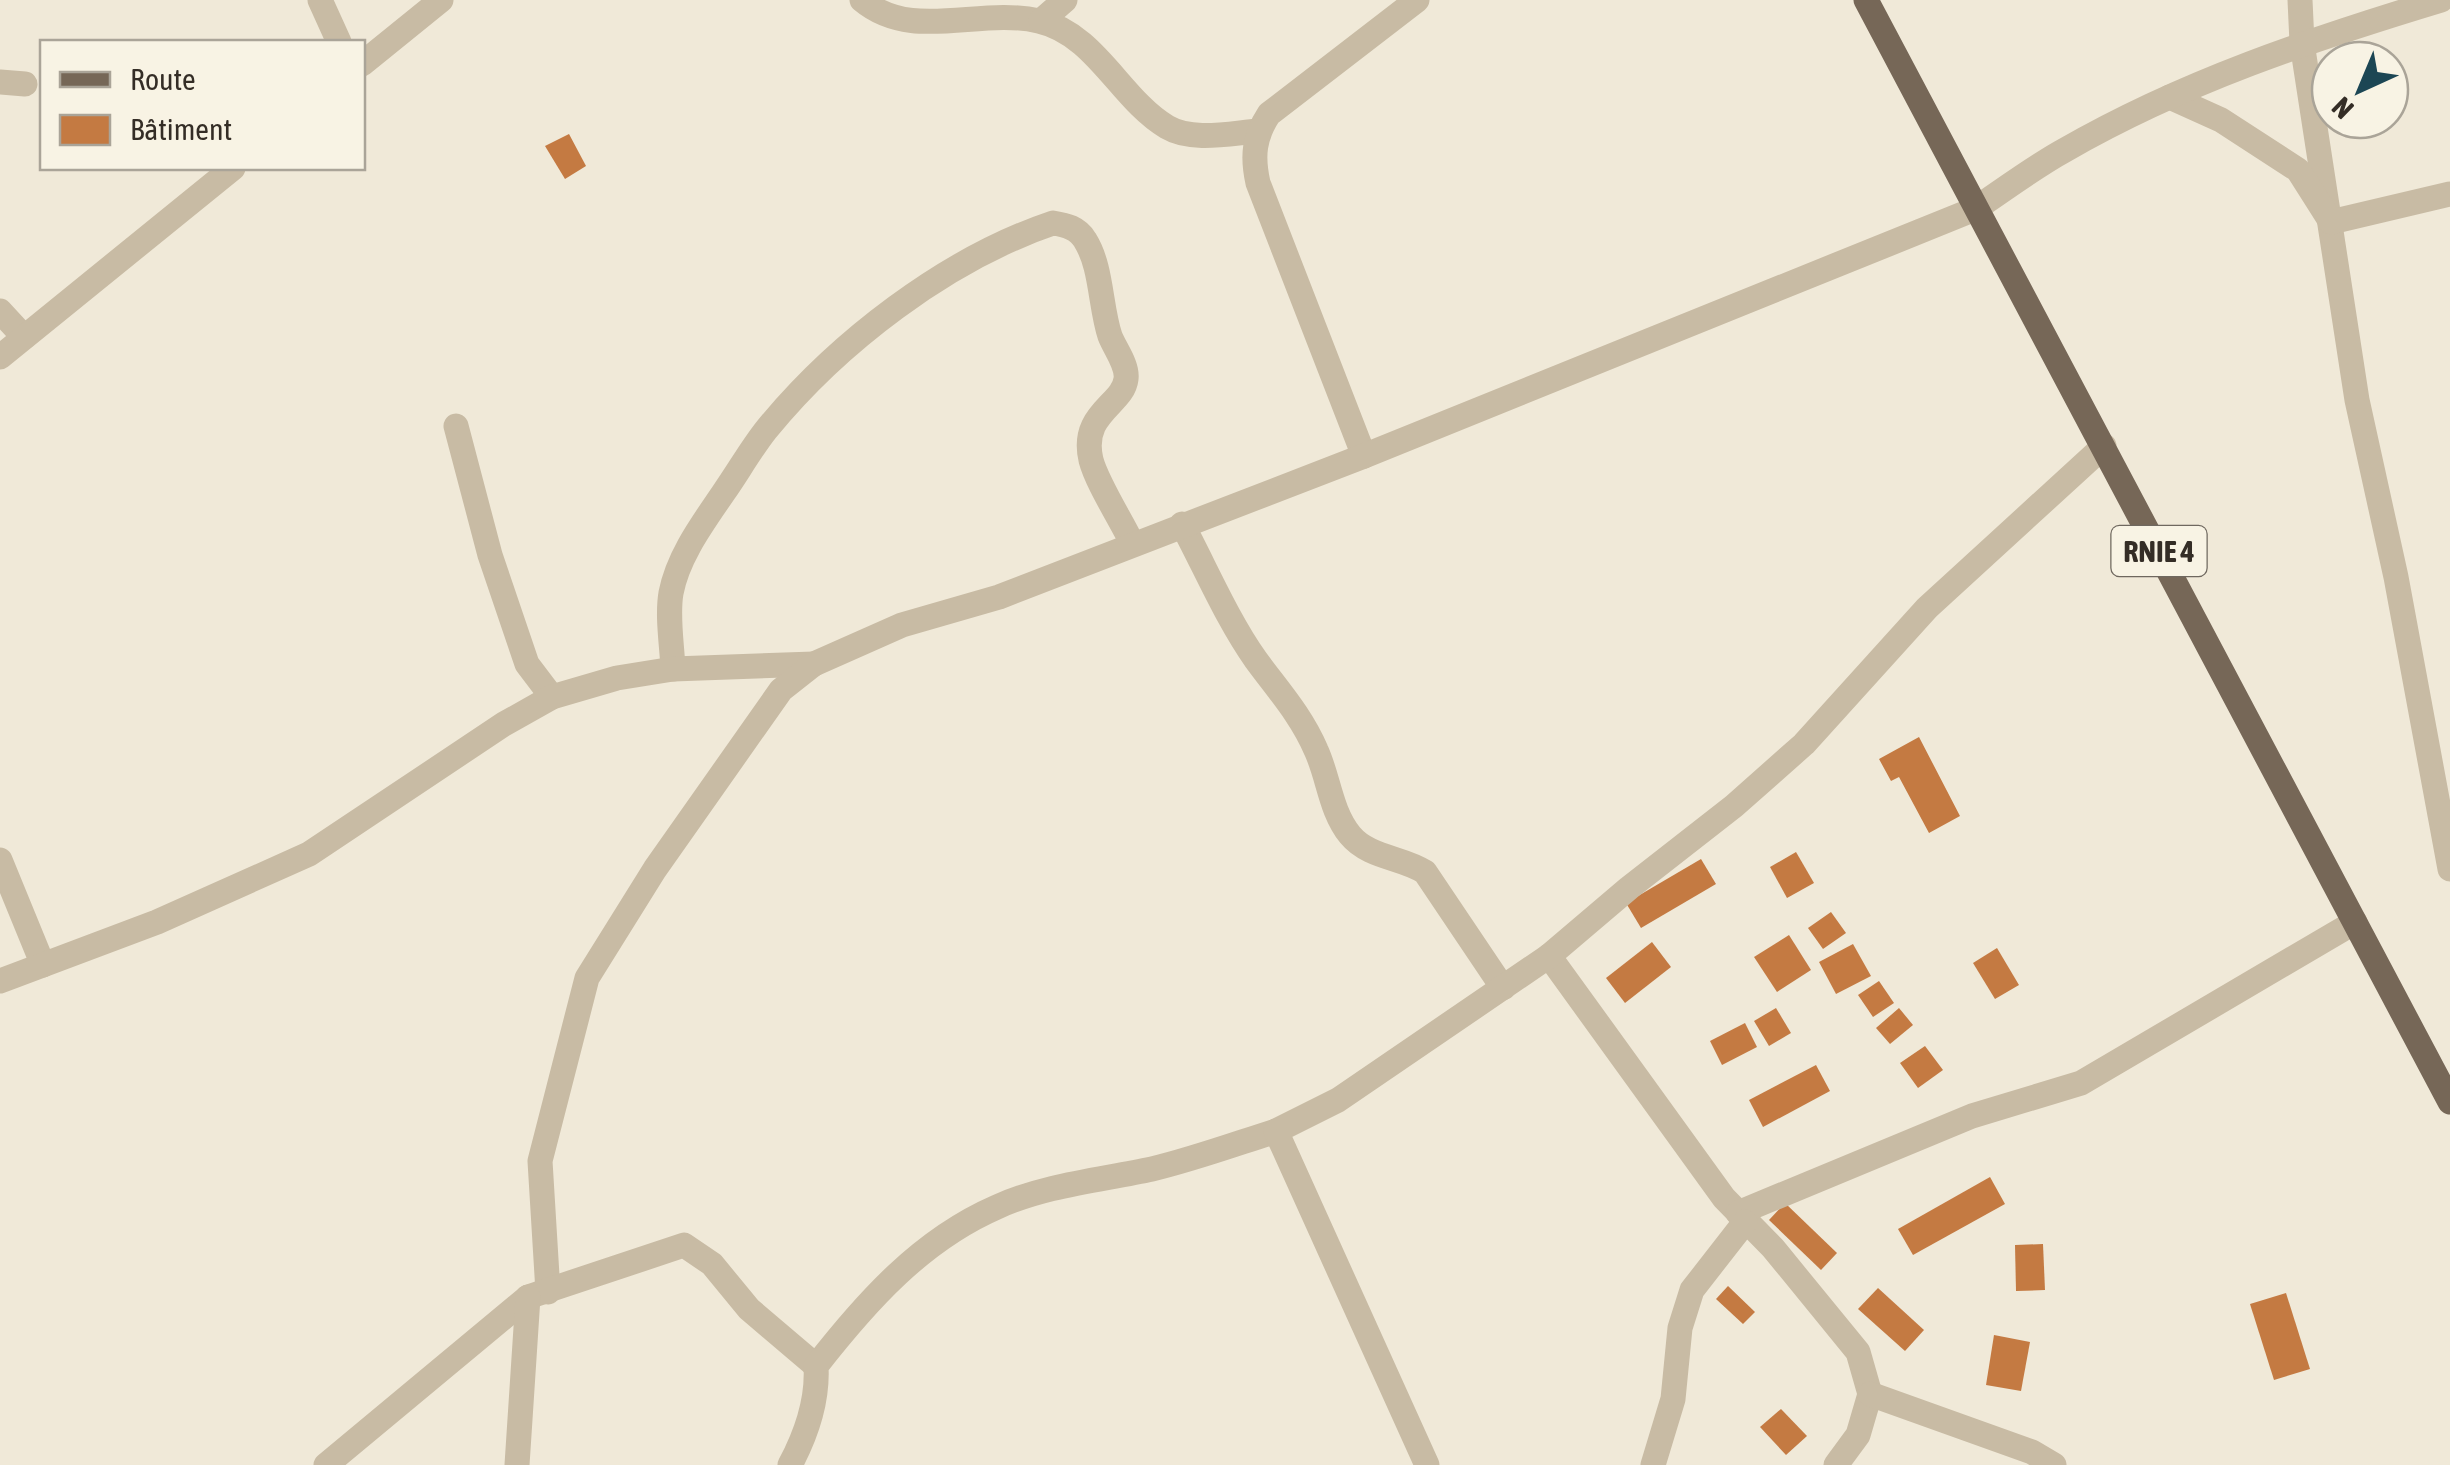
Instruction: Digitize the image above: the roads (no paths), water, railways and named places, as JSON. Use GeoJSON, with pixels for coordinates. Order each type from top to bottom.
{"type":"FeatureCollection","features":[{"type":"Feature","properties":{"kind":"main road","name":"RNIE 4"},"geometry":{"type":"LineString","coordinates":[[1866,0],[2450,1102]]}},
{"type":"Feature","properties":{"kind":"street"},"geometry":{"type":"LineString","coordinates":[[320,0],[338,40]]}},
{"type":"Feature","properties":{"kind":"street"},"geometry":{"type":"LineString","coordinates":[[365,62],[442,0]]}},
{"type":"Feature","properties":{"kind":"street"},"geometry":{"type":"LineString","coordinates":[[862,0],[878,14],[914,23],[1008,18],[1041,21],[1074,37],[1168,128],[1192,135],[1258,132]]}},
{"type":"Feature","properties":{"kind":"street"},"geometry":{"type":"LineString","coordinates":[[1041,21],[1065,0]]}},
{"type":"Feature","properties":{"kind":"street"},"geometry":{"type":"LineString","coordinates":[[1364,456],[1258,182],[1253,160],[1258,132],[1269,114],[1417,0]]}},
{"type":"Feature","properties":{"kind":"street"},"geometry":{"type":"LineString","coordinates":[[2300,0],[2302,42],[2357,400],[2396,577],[2450,869]]}},
{"type":"Feature","properties":{"kind":"street"},"geometry":{"type":"LineString","coordinates":[[517,1465],[538,1294],[540,1161],[587,978],[655,868],[780,690],[814,664],[902,625],[999,596],[1364,456],[1975,208],[2064,150],[2170,98],[2302,42],[2442,0]]}},
{"type":"Feature","properties":{"kind":"street"},"geometry":{"type":"LineString","coordinates":[[2170,98],[2222,120],[2298,170],[2331,222]]}},
{"type":"Feature","properties":{"kind":"street"},"geometry":{"type":"LineString","coordinates":[[0,357],[231,170]]}},
{"type":"Feature","properties":{"kind":"street"},"geometry":{"type":"LineString","coordinates":[[2331,222],[2450,194]]}},
{"type":"Feature","properties":{"kind":"street"},"geometry":{"type":"LineString","coordinates":[[673,669],[671,594],[681,564],[698,530],[765,432],[808,383],[898,305],[944,273],[1052,223],[1069,226],[1084,237],[1112,340],[1124,366],[1126,379],[1120,391],[1098,414],[1094,425],[1091,460],[1132,543]]}},
{"type":"Feature","properties":{"kind":"street"},"geometry":{"type":"LineString","coordinates":[[0,311],[24,337]]}},
{"type":"Feature","properties":{"kind":"street"},"geometry":{"type":"LineString","coordinates":[[456,426],[490,555],[527,664],[552,696]]}},
{"type":"Feature","properties":{"kind":"street"},"geometry":{"type":"LineString","coordinates":[[790,1465],[800,1447],[817,1390],[816,1366],[866,1303],[912,1262],[954,1231],[998,1206],[1076,1184],[1156,1168],[1276,1131],[1338,1100],[1549,956],[1804,744],[1927,608],[2104,446]]}},
{"type":"Feature","properties":{"kind":"street"},"geometry":{"type":"LineString","coordinates":[[1182,524],[1255,658],[1290,701],[1318,752],[1332,805],[1351,837],[1373,853],[1426,872],[1502,988]]}},
{"type":"Feature","properties":{"kind":"street"},"geometry":{"type":"LineString","coordinates":[[0,981],[157,922],[308,854],[552,696],[617,678],[673,669],[814,664]]}},
{"type":"Feature","properties":{"kind":"street"},"geometry":{"type":"LineString","coordinates":[[0,860],[42,965]]}},
{"type":"Feature","properties":{"kind":"street"},"geometry":{"type":"LineString","coordinates":[[1654,1465],[1673,1399],[1680,1328],[1692,1290],[1742,1217],[1972,1116],[2081,1082],[2354,922]]}},
{"type":"Feature","properties":{"kind":"street"},"geometry":{"type":"LineString","coordinates":[[1549,956],[1724,1198],[1773,1248],[1858,1352],[1870,1394],[1858,1435],[1836,1465]]}},
{"type":"Feature","properties":{"kind":"street"},"geometry":{"type":"LineString","coordinates":[[1276,1131],[1427,1465]]}},
{"type":"Feature","properties":{"kind":"street"},"geometry":{"type":"LineString","coordinates":[[326,1465],[538,1294],[684,1244],[712,1264],[749,1309],[816,1366]]}},
{"type":"Feature","properties":{"kind":"street"},"geometry":{"type":"LineString","coordinates":[[1870,1394],[2032,1452],[2054,1465]]}}]}
